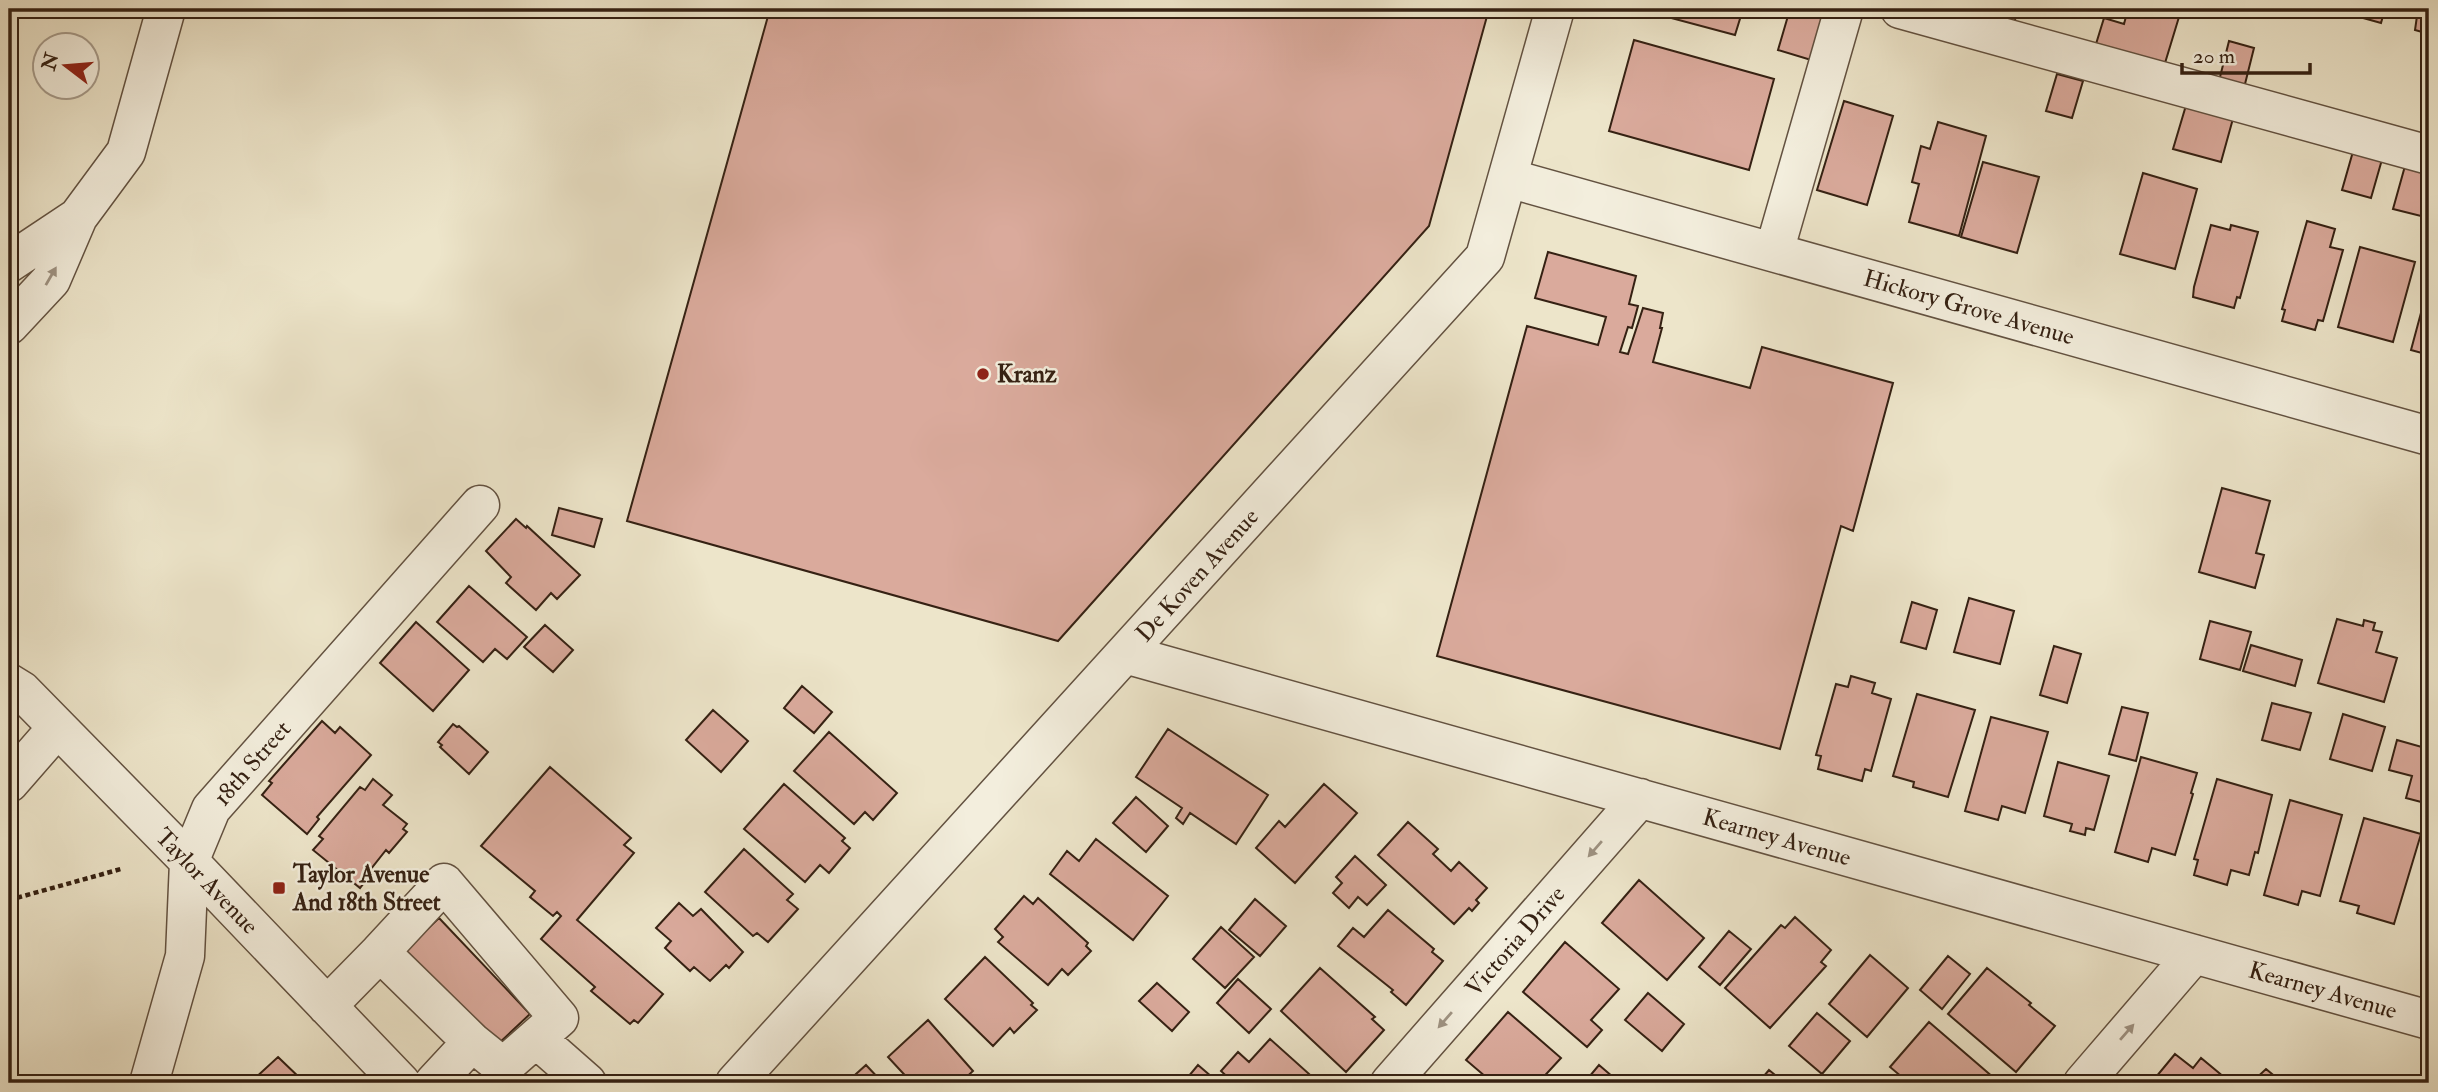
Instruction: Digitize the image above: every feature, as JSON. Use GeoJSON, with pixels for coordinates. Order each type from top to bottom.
{"type":"FeatureCollection","features":[{"type":"Feature","properties":{"kind":"street"},"geometry":{"type":"LineString","coordinates":[[9,325],[51,280],[78,217],[126,152],[166,9]]}},
{"type":"Feature","properties":{"kind":"street","name":"De Koven Avenue"},"geometry":{"type":"LineString","coordinates":[[735,1083],[1485,257],[1555,9]]}},
{"type":"Feature","properties":{"kind":"street"},"geometry":{"type":"LineString","coordinates":[[1774,252],[1844,9]]}},
{"type":"Feature","properties":{"kind":"street"},"geometry":{"type":"LineString","coordinates":[[1900,9],[2429,155]]}},
{"type":"Feature","properties":{"kind":"street","name":"Hickory Grove Avenue"},"geometry":{"type":"LineString","coordinates":[[1508,178],[2429,436]]}},
{"type":"Feature","properties":{"kind":"street"},"geometry":{"type":"LineString","coordinates":[[9,263],[78,217]]}},
{"type":"Feature","properties":{"kind":"street","name":"18th Street"},"geometry":{"type":"LineString","coordinates":[[149,1083],[185,956],[189,862],[211,808],[480,505]]}},
{"type":"Feature","properties":{"kind":"street","name":"Kearney Avenue"},"geometry":{"type":"LineString","coordinates":[[1125,654],[2429,1020]]}},
{"type":"Feature","properties":{"kind":"street","name":"Taylor Avenue"},"geometry":{"type":"LineString","coordinates":[[9,683],[22,691],[401,1083]]}},
{"type":"Feature","properties":{"kind":"street"},"geometry":{"type":"LineString","coordinates":[[9,783],[57,728]]}},
{"type":"Feature","properties":{"kind":"street","name":"Victoria Drive"},"geometry":{"type":"LineString","coordinates":[[1390,1083],[1640,798]]}},
{"type":"Feature","properties":{"kind":"street"},"geometry":{"type":"LineString","coordinates":[[327,1006],[444,883],[559,1018],[503,1067],[472,1042],[380,952]]}},
{"type":"Feature","properties":{"kind":"street"},"geometry":{"type":"LineString","coordinates":[[2082,1083],[2194,954]]}},
{"type":"Feature","properties":{"kind":"street"},"geometry":{"type":"LineString","coordinates":[[537,1039],[587,1083]]}},
{"type":"Feature","properties":{"kind":"street"},"geometry":{"type":"LineString","coordinates":[[434,1083],[472,1042]]}},
{"type":"Feature","properties":{"kind":"path"},"geometry":{"type":"LineString","coordinates":[[9,900],[121,869]]}},
{"type":"Feature","properties":{"kind":"building","name":"Kranz"},"geometry":{"type":"Polygon","coordinates":[[[770,9],[1489,9],[1429,226],[1058,641],[627,521],[770,9]]]}},
{"type":"Feature","properties":{"kind":"building"},"geometry":{"type":"Polygon","coordinates":[[[1645,9],[1743,9],[1735,35],[1645,9]]]}},
{"type":"Feature","properties":{"kind":"building"},"geometry":{"type":"Polygon","coordinates":[[[1790,9],[1806,9],[1835,18],[1821,63],[1778,50],[1790,9]]]}},
{"type":"Feature","properties":{"kind":"building"},"geometry":{"type":"Polygon","coordinates":[[[1973,9],[2018,9],[2013,27],[1971,15],[1973,9]]]}},
{"type":"Feature","properties":{"kind":"building"},"geometry":{"type":"Polygon","coordinates":[[[2128,9],[2151,9],[2179,17],[2165,63],[2096,44],[2104,18],[2124,24],[2128,9]]]}},
{"type":"Feature","properties":{"kind":"building"},"geometry":{"type":"Polygon","coordinates":[[[2351,9],[2385,9],[2381,23],[2349,14],[2351,9]]]}},
{"type":"Feature","properties":{"kind":"building"},"geometry":{"type":"Polygon","coordinates":[[[2418,9],[2429,9],[2429,34],[2415,30],[2418,9]]]}},
{"type":"Feature","properties":{"kind":"building"},"geometry":{"type":"Polygon","coordinates":[[[1634,40],[1774,79],[1749,170],[1609,131],[1634,40]]]}},
{"type":"Feature","properties":{"kind":"building"},"geometry":{"type":"Polygon","coordinates":[[[2229,41],[2254,48],[2243,92],[2218,85],[2229,41]]]}},
{"type":"Feature","properties":{"kind":"building"},"geometry":{"type":"Polygon","coordinates":[[[2057,74],[2083,81],[2072,118],[2046,111],[2057,74]]]}},
{"type":"Feature","properties":{"kind":"building"},"geometry":{"type":"Polygon","coordinates":[[[2429,99],[2429,142],[2419,139],[2429,99]]]}},
{"type":"Feature","properties":{"kind":"building"},"geometry":{"type":"Polygon","coordinates":[[[1844,101],[1893,116],[1867,205],[1817,190],[1844,101]]]}},
{"type":"Feature","properties":{"kind":"building"},"geometry":{"type":"Polygon","coordinates":[[[2187,102],[2234,115],[2221,162],[2173,149],[2187,102]]]}},
{"type":"Feature","properties":{"kind":"building"},"geometry":{"type":"Polygon","coordinates":[[[1938,122],[1986,136],[1959,236],[1909,222],[1919,184],[1912,182],[1921,146],[1930,149],[1938,122]]]}},
{"type":"Feature","properties":{"kind":"building"},"geometry":{"type":"Polygon","coordinates":[[[2354,148],[2383,156],[2371,198],[2342,190],[2354,148]]]}},
{"type":"Feature","properties":{"kind":"building"},"geometry":{"type":"Polygon","coordinates":[[[1983,162],[2039,177],[2017,253],[1961,237],[1983,162]]]}},
{"type":"Feature","properties":{"kind":"building"},"geometry":{"type":"Polygon","coordinates":[[[2405,166],[2429,172],[2429,218],[2393,209],[2405,166]]]}},
{"type":"Feature","properties":{"kind":"building"},"geometry":{"type":"Polygon","coordinates":[[[2143,173],[2197,189],[2175,269],[2120,254],[2143,173]]]}},
{"type":"Feature","properties":{"kind":"building"},"geometry":{"type":"Polygon","coordinates":[[[2307,221],[2335,229],[2330,247],[2343,250],[2323,321],[2318,320],[2315,330],[2282,321],[2285,310],[2282,309],[2307,221]]]}},
{"type":"Feature","properties":{"kind":"building"},"geometry":{"type":"Polygon","coordinates":[[[2211,225],[2230,230],[2231,225],[2258,232],[2240,298],[2237,297],[2234,308],[2193,297],[2211,225]]]}},
{"type":"Feature","properties":{"kind":"building"},"geometry":{"type":"Polygon","coordinates":[[[2360,247],[2415,262],[2393,342],[2338,327],[2360,247]]]}},
{"type":"Feature","properties":{"kind":"building"},"geometry":{"type":"Polygon","coordinates":[[[1548,252],[1636,276],[1629,304],[1638,306],[1632,328],[1628,327],[1620,352],[1628,354],[1643,308],[1663,313],[1653,362],[1750,388],[1762,347],[1893,383],[1853,531],[1841,526],[1780,749],[1437,656],[1527,326],[1598,345],[1606,317],[1535,298],[1548,252]]]}},
{"type":"Feature","properties":{"kind":"building"},"geometry":{"type":"Polygon","coordinates":[[[2429,283],[2429,355],[2411,350],[2429,283]]]}},
{"type":"Feature","properties":{"kind":"building"},"geometry":{"type":"Polygon","coordinates":[[[2222,488],[2270,501],[2256,553],[2264,555],[2255,588],[2199,572],[2222,488]]]}},
{"type":"Feature","properties":{"kind":"building"},"geometry":{"type":"Polygon","coordinates":[[[559,508],[602,519],[594,547],[552,535],[559,508]]]}},
{"type":"Feature","properties":{"kind":"building"},"geometry":{"type":"Polygon","coordinates":[[[516,519],[580,575],[557,599],[551,593],[536,610],[506,583],[511,577],[486,551],[516,519]]]}},
{"type":"Feature","properties":{"kind":"building"},"geometry":{"type":"Polygon","coordinates":[[[469,586],[527,637],[507,659],[495,649],[483,662],[437,622],[469,586]]]}},
{"type":"Feature","properties":{"kind":"building"},"geometry":{"type":"Polygon","coordinates":[[[1969,598],[2014,611],[2000,664],[1954,652],[1969,598]]]}},
{"type":"Feature","properties":{"kind":"building"},"geometry":{"type":"Polygon","coordinates":[[[1912,602],[1937,610],[1926,649],[1901,642],[1912,602]]]}},
{"type":"Feature","properties":{"kind":"building"},"geometry":{"type":"Polygon","coordinates":[[[2337,619],[2363,626],[2364,620],[2375,623],[2373,630],[2382,632],[2376,652],[2397,658],[2384,702],[2318,683],[2337,619]]]}},
{"type":"Feature","properties":{"kind":"building"},"geometry":{"type":"Polygon","coordinates":[[[2210,621],[2251,632],[2240,670],[2200,659],[2210,621]]]}},
{"type":"Feature","properties":{"kind":"building"},"geometry":{"type":"Polygon","coordinates":[[[416,622],[469,670],[433,711],[380,663],[416,622]]]}},
{"type":"Feature","properties":{"kind":"building"},"geometry":{"type":"Polygon","coordinates":[[[545,625],[573,650],[553,672],[524,647],[545,625]]]}},
{"type":"Feature","properties":{"kind":"building"},"geometry":{"type":"Polygon","coordinates":[[[2251,645],[2302,660],[2295,686],[2243,671],[2251,645]]]}},
{"type":"Feature","properties":{"kind":"building"},"geometry":{"type":"Polygon","coordinates":[[[2054,646],[2081,654],[2067,703],[2040,695],[2054,646]]]}},
{"type":"Feature","properties":{"kind":"building"},"geometry":{"type":"Polygon","coordinates":[[[1851,676],[1875,683],[1872,693],[1891,699],[1871,771],[1865,769],[1862,781],[1818,769],[1821,756],[1816,755],[1836,684],[1848,687],[1851,676]]]}},
{"type":"Feature","properties":{"kind":"building"},"geometry":{"type":"Polygon","coordinates":[[[802,686],[832,712],[814,733],[784,708],[802,686]]]}},
{"type":"Feature","properties":{"kind":"building"},"geometry":{"type":"Polygon","coordinates":[[[1917,694],[1975,710],[1948,797],[1913,787],[1914,782],[1893,776],[1917,694]]]}},
{"type":"Feature","properties":{"kind":"building"},"geometry":{"type":"Polygon","coordinates":[[[2272,703],[2311,713],[2300,750],[2262,740],[2272,703]]]}},
{"type":"Feature","properties":{"kind":"building"},"geometry":{"type":"Polygon","coordinates":[[[2122,707],[2148,713],[2136,761],[2109,754],[2122,707]]]}},
{"type":"Feature","properties":{"kind":"building"},"geometry":{"type":"Polygon","coordinates":[[[713,710],[748,741],[721,772],[686,740],[713,710]]]}},
{"type":"Feature","properties":{"kind":"building"},"geometry":{"type":"Polygon","coordinates":[[[2343,714],[2385,727],[2372,771],[2330,759],[2343,714]]]}},
{"type":"Feature","properties":{"kind":"building"},"geometry":{"type":"Polygon","coordinates":[[[1991,717],[2048,732],[2025,813],[2002,806],[1998,820],[1965,811],[1991,717]]]}},
{"type":"Feature","properties":{"kind":"building"},"geometry":{"type":"Polygon","coordinates":[[[322,721],[335,733],[340,727],[371,755],[317,817],[319,819],[307,834],[262,795],[272,783],[269,781],[322,721]]]}},
{"type":"Feature","properties":{"kind":"building"},"geometry":{"type":"Polygon","coordinates":[[[453,724],[459,726],[488,752],[469,774],[438,742],[453,724]]]}},
{"type":"Feature","properties":{"kind":"building"},"geometry":{"type":"Polygon","coordinates":[[[1168,729],[1268,795],[1236,844],[1190,813],[1183,824],[1176,818],[1182,808],[1136,777],[1168,729]]]}},
{"type":"Feature","properties":{"kind":"building"},"geometry":{"type":"Polygon","coordinates":[[[829,732],[897,793],[873,820],[865,812],[854,824],[794,771],[829,732]]]}},
{"type":"Feature","properties":{"kind":"building"},"geometry":{"type":"Polygon","coordinates":[[[2397,740],[2429,749],[2429,784],[2425,803],[2406,798],[2412,776],[2389,770],[2397,740]]]}},
{"type":"Feature","properties":{"kind":"building"},"geometry":{"type":"Polygon","coordinates":[[[2141,757],[2197,773],[2175,855],[2152,848],[2148,862],[2115,852],[2141,757]]]}},
{"type":"Feature","properties":{"kind":"building"},"geometry":{"type":"Polygon","coordinates":[[[2058,762],[2109,776],[2094,830],[2086,828],[2085,835],[2070,831],[2072,824],[2044,816],[2058,762]]]}},
{"type":"Feature","properties":{"kind":"building"},"geometry":{"type":"Polygon","coordinates":[[[550,767],[631,838],[624,845],[634,853],[577,920],[663,994],[638,1023],[634,1020],[630,1024],[591,991],[595,987],[541,939],[561,916],[557,912],[553,916],[530,897],[535,891],[481,846],[550,767]]]}},
{"type":"Feature","properties":{"kind":"building"},"geometry":{"type":"Polygon","coordinates":[[[373,779],[392,795],[383,805],[407,824],[403,829],[407,832],[389,853],[386,850],[360,888],[313,850],[323,839],[319,836],[360,787],[365,790],[373,779]]]}},
{"type":"Feature","properties":{"kind":"building"},"geometry":{"type":"Polygon","coordinates":[[[2217,779],[2272,795],[2258,853],[2255,852],[2249,875],[2231,870],[2227,885],[2194,875],[2198,860],[2194,859],[2217,779]]]}},
{"type":"Feature","properties":{"kind":"building"},"geometry":{"type":"Polygon","coordinates":[[[784,784],[845,838],[842,841],[850,848],[829,873],[820,865],[805,882],[744,829],[784,784]]]}},
{"type":"Feature","properties":{"kind":"building"},"geometry":{"type":"Polygon","coordinates":[[[1324,784],[1357,813],[1295,883],[1256,848],[1279,821],[1285,827],[1324,784]]]}},
{"type":"Feature","properties":{"kind":"building"},"geometry":{"type":"Polygon","coordinates":[[[1136,797],[1168,826],[1146,852],[1113,823],[1136,797]]]}},
{"type":"Feature","properties":{"kind":"building"},"geometry":{"type":"Polygon","coordinates":[[[2290,800],[2342,815],[2320,896],[2302,891],[2298,905],[2264,895],[2290,800]]]}},
{"type":"Feature","properties":{"kind":"building"},"geometry":{"type":"Polygon","coordinates":[[[2364,818],[2421,834],[2394,924],[2357,913],[2359,906],[2340,901],[2364,818]]]}},
{"type":"Feature","properties":{"kind":"building"},"geometry":{"type":"Polygon","coordinates":[[[1408,822],[1438,849],[1433,854],[1451,871],[1459,862],[1487,888],[1476,900],[1479,903],[1472,911],[1469,908],[1454,924],[1378,855],[1408,822]]]}},
{"type":"Feature","properties":{"kind":"building"},"geometry":{"type":"Polygon","coordinates":[[[1096,839],[1168,896],[1133,940],[1050,874],[1067,851],[1079,861],[1096,839]]]}},
{"type":"Feature","properties":{"kind":"building"},"geometry":{"type":"Polygon","coordinates":[[[744,849],[793,894],[787,900],[798,909],[768,942],[757,933],[753,936],[705,892],[744,849]]]}},
{"type":"Feature","properties":{"kind":"building"},"geometry":{"type":"Polygon","coordinates":[[[1355,856],[1386,885],[1367,905],[1358,897],[1349,908],[1333,893],[1342,883],[1336,877],[1355,856]]]}},
{"type":"Feature","properties":{"kind":"building"},"geometry":{"type":"Polygon","coordinates":[[[1639,880],[1704,938],[1667,980],[1602,923],[1639,880]]]}},
{"type":"Feature","properties":{"kind":"building"},"geometry":{"type":"Polygon","coordinates":[[[1024,896],[1033,904],[1038,898],[1088,943],[1086,946],[1091,951],[1068,975],[1062,969],[1048,985],[998,942],[1003,937],[995,929],[1024,896]]]}},
{"type":"Feature","properties":{"kind":"building"},"geometry":{"type":"Polygon","coordinates":[[[1255,899],[1286,926],[1260,956],[1229,930],[1255,899]]]}},
{"type":"Feature","properties":{"kind":"building"},"geometry":{"type":"Polygon","coordinates":[[[679,903],[693,916],[701,909],[743,952],[729,968],[726,965],[710,981],[694,967],[690,971],[665,948],[671,941],[656,928],[679,903]]]}},
{"type":"Feature","properties":{"kind":"building"},"geometry":{"type":"Polygon","coordinates":[[[1388,910],[1434,949],[1432,952],[1443,961],[1406,1005],[1391,992],[1393,990],[1338,946],[1353,928],[1364,937],[1388,910]]]}},
{"type":"Feature","properties":{"kind":"building"},"geometry":{"type":"Polygon","coordinates":[[[1795,917],[1831,950],[1821,962],[1826,966],[1770,1028],[1725,988],[1781,925],[1785,928],[1795,917]]]}},
{"type":"Feature","properties":{"kind":"building"},"geometry":{"type":"Polygon","coordinates":[[[439,918],[530,1014],[496,1046],[405,950],[439,918]]]}},
{"type":"Feature","properties":{"kind":"building"},"geometry":{"type":"Polygon","coordinates":[[[1221,927],[1254,957],[1225,988],[1193,959],[1221,927]]]}},
{"type":"Feature","properties":{"kind":"building"},"geometry":{"type":"Polygon","coordinates":[[[1729,931],[1751,949],[1720,985],[1699,967],[1729,931]]]}},
{"type":"Feature","properties":{"kind":"building"},"geometry":{"type":"Polygon","coordinates":[[[1565,942],[1619,989],[1591,1020],[1602,1030],[1587,1047],[1523,992],[1565,942]]]}},
{"type":"Feature","properties":{"kind":"building"},"geometry":{"type":"Polygon","coordinates":[[[1870,955],[1908,988],[1867,1037],[1829,1004],[1870,955]]]}},
{"type":"Feature","properties":{"kind":"building"},"geometry":{"type":"Polygon","coordinates":[[[1948,956],[1970,974],[1942,1009],[1920,990],[1948,956]]]}},
{"type":"Feature","properties":{"kind":"building"},"geometry":{"type":"Polygon","coordinates":[[[985,957],[1037,1010],[1014,1033],[1010,1028],[993,1046],[945,999],[985,957]]]}},
{"type":"Feature","properties":{"kind":"building"},"geometry":{"type":"Polygon","coordinates":[[[1320,968],[1375,1017],[1372,1019],[1384,1030],[1346,1072],[1281,1011],[1320,968]]]}},
{"type":"Feature","properties":{"kind":"building"},"geometry":{"type":"Polygon","coordinates":[[[1987,968],[2055,1026],[2016,1072],[1948,1014],[1987,968]]]}},
{"type":"Feature","properties":{"kind":"building"},"geometry":{"type":"Polygon","coordinates":[[[1238,979],[1271,1009],[1249,1033],[1217,1003],[1238,979]]]}},
{"type":"Feature","properties":{"kind":"building"},"geometry":{"type":"Polygon","coordinates":[[[1157,983],[1189,1012],[1172,1031],[1139,1001],[1157,983]]]}},
{"type":"Feature","properties":{"kind":"building"},"geometry":{"type":"Polygon","coordinates":[[[1648,993],[1684,1024],[1662,1051],[1625,1020],[1648,993]]]}},
{"type":"Feature","properties":{"kind":"building"},"geometry":{"type":"Polygon","coordinates":[[[1508,1012],[1561,1058],[1538,1083],[1493,1083],[1466,1060],[1508,1012]]]}},
{"type":"Feature","properties":{"kind":"building"},"geometry":{"type":"Polygon","coordinates":[[[1817,1013],[1850,1041],[1822,1074],[1789,1046],[1817,1013]]]}},
{"type":"Feature","properties":{"kind":"building"},"geometry":{"type":"Polygon","coordinates":[[[928,1020],[973,1071],[960,1083],[912,1083],[888,1057],[928,1020]]]}},
{"type":"Feature","properties":{"kind":"building"},"geometry":{"type":"Polygon","coordinates":[[[1929,1022],[1994,1078],[1991,1083],[1909,1083],[1890,1067],[1929,1022]]]}},
{"type":"Feature","properties":{"kind":"building"},"geometry":{"type":"Polygon","coordinates":[[[1270,1039],[1318,1082],[1234,1083],[1221,1071],[1238,1052],[1249,1062],[1270,1039]]]}},
{"type":"Feature","properties":{"kind":"building"},"geometry":{"type":"Polygon","coordinates":[[[2175,1054],[2193,1068],[2201,1058],[2230,1082],[2151,1083],[2175,1054]]]}},
{"type":"Feature","properties":{"kind":"building"},"geometry":{"type":"Polygon","coordinates":[[[278,1057],[305,1083],[252,1081],[278,1057]]]}},
{"type":"Feature","properties":{"kind":"building"},"geometry":{"type":"Polygon","coordinates":[[[866,1065],[883,1083],[846,1083],[866,1065]]]}},
{"type":"Feature","properties":{"kind":"building"},"geometry":{"type":"Polygon","coordinates":[[[1198,1065],[1219,1083],[1183,1083],[1198,1065]]]}},
{"type":"Feature","properties":{"kind":"building"},"geometry":{"type":"Polygon","coordinates":[[[1599,1065],[1620,1083],[1584,1083],[1599,1065]]]}},
{"type":"Feature","properties":{"kind":"building"},"geometry":{"type":"Polygon","coordinates":[[[2266,1069],[2283,1083],[2251,1083],[2266,1069]]]}},
{"type":"Feature","properties":{"kind":"building"},"geometry":{"type":"Polygon","coordinates":[[[1769,1070],[1785,1083],[1758,1083],[1769,1070]]]}},
{"type":"Feature","properties":{"kind":"place","name":"Kranz"},"geometry":{"type":"Point","coordinates":[983,374]}},
{"type":"Feature","properties":{"kind":"place","name":"Taylor Avenue And 18th Street"},"geometry":{"type":"Point","coordinates":[279,888]}}]}
